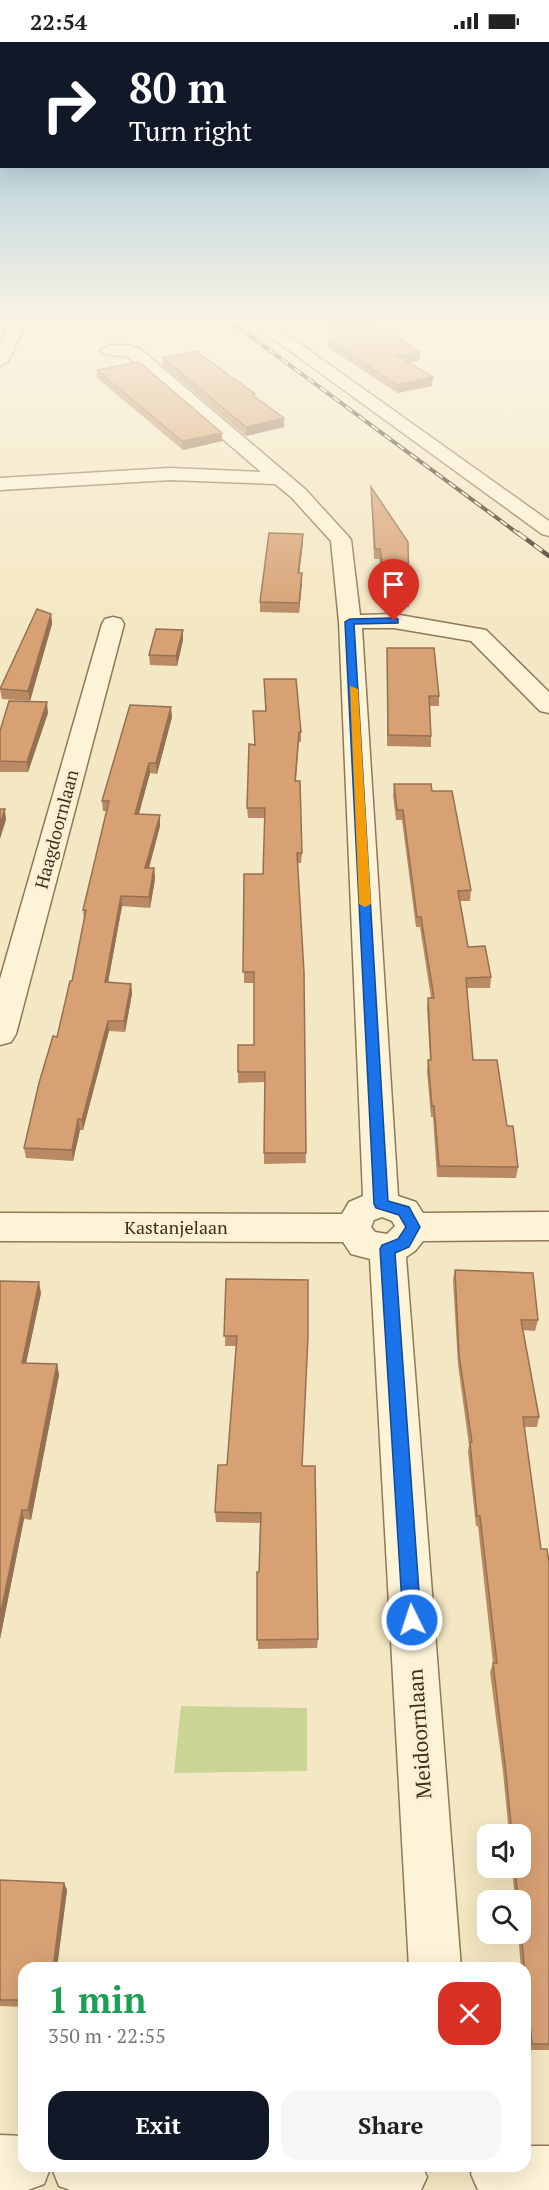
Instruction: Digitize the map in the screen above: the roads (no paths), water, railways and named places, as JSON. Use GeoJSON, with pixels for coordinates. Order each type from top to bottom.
{"type":"FeatureCollection","features":[{"type":"Feature","properties":{"kind":"street"},"geometry":{"type":"LineString","coordinates":[[213,421],[298,493],[341,540],[350,622],[381,1204],[404,1211],[384,1235]]}},
{"type":"Feature","properties":{"kind":"street"},"geometry":{"type":"LineString","coordinates":[[397,421],[549,530]]}},
{"type":"Feature","properties":{"kind":"street"},"geometry":{"type":"LineString","coordinates":[[0,484],[170,474],[279,478]]}},
{"type":"Feature","properties":{"kind":"street"},"geometry":{"type":"LineString","coordinates":[[350,622],[394,621],[478,635],[549,705]]}},
{"type":"Feature","properties":{"kind":"street","name":"Haagdoornlaan"},"geometry":{"type":"LineString","coordinates":[[0,1034],[112,624]]}},
{"type":"Feature","properties":{"kind":"street","name":"Kastanjelaan"},"geometry":{"type":"LineString","coordinates":[[0,1227],[384,1235],[549,1226]]}},
{"type":"Feature","properties":{"kind":"street","name":"Meidoornlaan"},"geometry":{"type":"LineString","coordinates":[[384,1235],[435,1962]]}},
{"type":"Feature","properties":{"kind":"street"},"geometry":{"type":"LineString","coordinates":[[0,2163],[18,2164]]}},
{"type":"Feature","properties":{"kind":"street"},"geometry":{"type":"LineString","coordinates":[[240,2172],[400,2178]]}},
{"type":"Feature","properties":{"kind":"railway"},"geometry":{"type":"LineString","coordinates":[[366,421],[520,535]]}},
{"type":"Feature","properties":{"kind":"railway"},"geometry":{"type":"LineString","coordinates":[[518,533],[549,556]]}}]}
